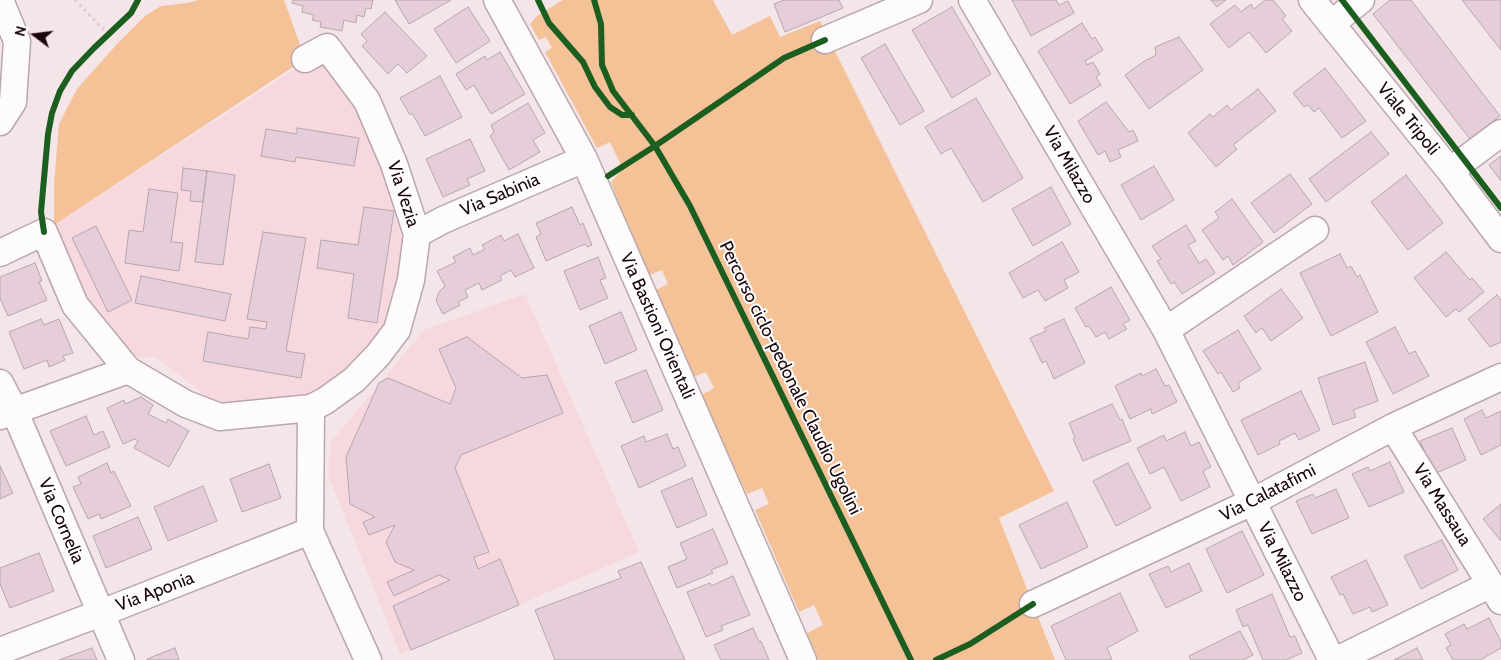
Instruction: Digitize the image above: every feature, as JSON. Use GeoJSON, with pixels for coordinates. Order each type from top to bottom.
{"type":"FeatureCollection","features":[{"type":"Feature","properties":{"kind":"street"},"geometry":{"type":"LineString","coordinates":[[0,0],[5,27],[17,40],[13,102],[0,122]]}},
{"type":"Feature","properties":{"kind":"street","name":"Via Bastioni Orientali"},"geometry":{"type":"LineString","coordinates":[[497,0],[584,159],[803,660]]}},
{"type":"Feature","properties":{"kind":"street"},"geometry":{"type":"LineString","coordinates":[[825,40],[919,0]]}},
{"type":"Feature","properties":{"kind":"street","name":"Via Milazzo"},"geometry":{"type":"LineString","coordinates":[[972,0],[1166,330],[1332,660]]}},
{"type":"Feature","properties":{"kind":"street","name":"Viale Tripoli"},"geometry":{"type":"LineString","coordinates":[[1312,0],[1450,171],[1501,239]]}},
{"type":"Feature","properties":{"kind":"street"},"geometry":{"type":"LineString","coordinates":[[1331,24],[1361,0]]}},
{"type":"Feature","properties":{"kind":"street","name":"Via Vezia"},"geometry":{"type":"LineString","coordinates":[[0,253],[44,232],[75,305],[128,370],[186,404],[220,417],[311,408],[341,390],[354,380],[378,355],[397,330],[411,280],[417,234],[394,164],[367,101],[316,53]]}},
{"type":"Feature","properties":{"kind":"street"},"geometry":{"type":"LineString","coordinates":[[1450,171],[1501,133]]}},
{"type":"Feature","properties":{"kind":"street","name":"Via Sabinia"},"geometry":{"type":"LineString","coordinates":[[417,234],[442,220],[584,159]]}},
{"type":"Feature","properties":{"kind":"street"},"geometry":{"type":"LineString","coordinates":[[1166,330],[1315,230]]}},
{"type":"Feature","properties":{"kind":"street"},"geometry":{"type":"LineString","coordinates":[[7,413],[128,370]]}},
{"type":"Feature","properties":{"kind":"street","name":"Via Calatafimi"},"geometry":{"type":"LineString","coordinates":[[1033,604],[1252,502],[1393,427],[1501,377]]}},
{"type":"Feature","properties":{"kind":"street","name":"Via Cornelia"},"geometry":{"type":"LineString","coordinates":[[0,383],[7,413],[121,660]]}},
{"type":"Feature","properties":{"kind":"street"},"geometry":{"type":"LineString","coordinates":[[311,408],[310,531],[368,660]]}},
{"type":"Feature","properties":{"kind":"street","name":"Via Massaua"},"geometry":{"type":"LineString","coordinates":[[1337,660],[1496,592],[1393,427]]}},
{"type":"Feature","properties":{"kind":"street","name":"Via Aponia"},"geometry":{"type":"LineString","coordinates":[[0,651],[100,614],[310,531]]}},
{"type":"Feature","properties":{"kind":"path"},"geometry":{"type":"LineString","coordinates":[[74,0],[108,34]]}},
{"type":"Feature","properties":{"kind":"path"},"geometry":{"type":"LineString","coordinates":[[544,13],[554,30]]}},
{"type":"Feature","properties":{"kind":"path"},"geometry":{"type":"LineString","coordinates":[[101,41],[114,29]]}},
{"type":"Feature","properties":{"kind":"shaded area"},"geometry":{"type":"Polygon","coordinates":[[[199,0],[284,0],[305,59],[54,225],[54,184],[59,124],[77,89],[145,16],[161,6],[199,0]]]}},
{"type":"Feature","properties":{"kind":"shaded area"},"geometry":{"type":"Polygon","coordinates":[[[563,0],[713,0],[732,35],[770,16],[780,37],[820,21],[1054,491],[999,518],[1055,660],[818,660],[807,633],[823,625],[814,605],[799,612],[755,510],[769,504],[762,488],[747,494],[700,396],[714,388],[706,372],[693,377],[654,291],[668,284],[662,270],[647,276],[611,182],[622,170],[620,163],[610,142],[597,148],[545,52],[552,48],[546,37],[539,40],[530,24],[537,16],[563,0]]]}},
{"type":"Feature","properties":{"kind":"shaded area"},"geometry":{"type":"Polygon","coordinates":[[[326,49],[362,100],[403,230],[405,273],[394,329],[344,382],[297,401],[215,403],[156,357],[138,358],[82,300],[54,225],[326,49]]]}},
{"type":"Feature","properties":{"kind":"shaded area"},"geometry":{"type":"Polygon","coordinates":[[[525,294],[639,552],[519,605],[400,654],[328,475],[331,442],[424,330],[525,294]]]}},
{"type":"Feature","properties":{"kind":"building"},"geometry":{"type":"Polygon","coordinates":[[[293,0],[373,0],[371,9],[366,8],[364,17],[357,15],[356,23],[344,20],[342,31],[320,27],[321,22],[312,20],[314,15],[302,12],[303,6],[292,3],[293,0]]]}},
{"type":"Feature","properties":{"kind":"building"},"geometry":{"type":"Polygon","coordinates":[[[395,0],[451,0],[409,24],[395,0]]]}},
{"type":"Feature","properties":{"kind":"building"},"geometry":{"type":"Polygon","coordinates":[[[784,0],[839,0],[843,8],[785,32],[774,4],[784,0]]]}},
{"type":"Feature","properties":{"kind":"building"},"geometry":{"type":"Polygon","coordinates":[[[1012,0],[1056,0],[1059,5],[1068,1],[1074,13],[1031,36],[1012,0]]]}},
{"type":"Feature","properties":{"kind":"building"},"geometry":{"type":"Polygon","coordinates":[[[1211,0],[1226,0],[1217,7],[1211,0]]]}},
{"type":"Feature","properties":{"kind":"building"},"geometry":{"type":"Polygon","coordinates":[[[1265,0],[1273,0],[1286,16],[1282,19],[1292,31],[1266,53],[1249,32],[1229,48],[1210,24],[1235,5],[1241,12],[1251,4],[1254,9],[1265,0]]]}},
{"type":"Feature","properties":{"kind":"building"},"geometry":{"type":"Polygon","coordinates":[[[1390,0],[1411,0],[1500,116],[1470,139],[1373,14],[1390,0]]]}},
{"type":"Feature","properties":{"kind":"building"},"geometry":{"type":"Polygon","coordinates":[[[1462,0],[1501,0],[1501,50],[1462,0]]]}},
{"type":"Feature","properties":{"kind":"building"},"geometry":{"type":"Polygon","coordinates":[[[468,7],[490,41],[456,63],[434,29],[468,7]]]}},
{"type":"Feature","properties":{"kind":"building"},"geometry":{"type":"Polygon","coordinates":[[[952,7],[991,74],[952,98],[912,30],[952,7]]]}},
{"type":"Feature","properties":{"kind":"building"},"geometry":{"type":"Polygon","coordinates":[[[385,12],[427,56],[407,73],[398,64],[388,74],[362,46],[367,41],[361,34],[385,12]]]}},
{"type":"Feature","properties":{"kind":"building"},"geometry":{"type":"Polygon","coordinates":[[[1082,23],[1092,39],[1095,37],[1103,50],[1085,61],[1087,65],[1093,62],[1100,74],[1096,77],[1101,85],[1070,104],[1038,51],[1082,23]]]}},
{"type":"Feature","properties":{"kind":"building"},"geometry":{"type":"Polygon","coordinates":[[[1179,37],[1203,70],[1149,109],[1125,75],[1156,55],[1155,47],[1179,37]]]}},
{"type":"Feature","properties":{"kind":"building"},"geometry":{"type":"Polygon","coordinates":[[[885,44],[924,111],[900,125],[861,58],[885,44]]]}},
{"type":"Feature","properties":{"kind":"building"},"geometry":{"type":"Polygon","coordinates":[[[500,52],[525,94],[491,114],[474,85],[466,90],[456,74],[485,56],[487,60],[500,52]]]}},
{"type":"Feature","properties":{"kind":"building"},"geometry":{"type":"Polygon","coordinates":[[[1325,68],[1366,121],[1342,138],[1319,108],[1314,112],[1308,105],[1304,107],[1293,93],[1325,68]]]}},
{"type":"Feature","properties":{"kind":"building"},"geometry":{"type":"Polygon","coordinates":[[[440,76],[462,117],[425,136],[412,113],[410,115],[400,98],[440,76]]]}},
{"type":"Feature","properties":{"kind":"building"},"geometry":{"type":"Polygon","coordinates":[[[1258,89],[1276,111],[1233,145],[1237,149],[1216,167],[1188,133],[1210,114],[1213,117],[1227,105],[1231,110],[1258,89]]]}},
{"type":"Feature","properties":{"kind":"building"},"geometry":{"type":"Polygon","coordinates":[[[976,98],[1023,178],[983,202],[951,148],[941,154],[925,127],[976,98]]]}},
{"type":"Feature","properties":{"kind":"building"},"geometry":{"type":"Polygon","coordinates":[[[1106,102],[1129,132],[1133,130],[1138,141],[1118,150],[1121,157],[1110,162],[1105,151],[1098,155],[1078,121],[1106,102]]]}},
{"type":"Feature","properties":{"kind":"building"},"geometry":{"type":"Polygon","coordinates":[[[528,103],[545,133],[533,140],[540,152],[509,170],[490,136],[494,132],[491,125],[528,103]]]}},
{"type":"Feature","properties":{"kind":"building"},"geometry":{"type":"Polygon","coordinates":[[[297,128],[359,138],[354,166],[296,157],[295,162],[261,156],[266,129],[297,134],[297,128]]]}},
{"type":"Feature","properties":{"kind":"building"},"geometry":{"type":"Polygon","coordinates":[[[1371,132],[1389,154],[1326,202],[1309,179],[1371,132]]]}},
{"type":"Feature","properties":{"kind":"building"},"geometry":{"type":"Polygon","coordinates":[[[470,139],[485,171],[467,179],[470,185],[443,197],[426,159],[470,139]]]}},
{"type":"Feature","properties":{"kind":"building"},"geometry":{"type":"Polygon","coordinates":[[[1501,156],[1501,181],[1489,165],[1501,156]]]}},
{"type":"Feature","properties":{"kind":"building"},"geometry":{"type":"Polygon","coordinates":[[[1154,166],[1174,200],[1141,220],[1121,185],[1154,166]]]}},
{"type":"Feature","properties":{"kind":"building"},"geometry":{"type":"Polygon","coordinates":[[[183,168],[207,171],[203,202],[190,201],[191,191],[181,190],[183,168]]]}},
{"type":"Feature","properties":{"kind":"building"},"geometry":{"type":"Polygon","coordinates":[[[207,171],[235,175],[223,265],[195,262],[207,171]]]}},
{"type":"Feature","properties":{"kind":"building"},"geometry":{"type":"Polygon","coordinates":[[[1290,174],[1312,204],[1274,233],[1251,203],[1290,174]]]}},
{"type":"Feature","properties":{"kind":"building"},"geometry":{"type":"Polygon","coordinates":[[[1406,175],[1443,223],[1408,250],[1371,202],[1406,175]]]}},
{"type":"Feature","properties":{"kind":"building"},"geometry":{"type":"Polygon","coordinates":[[[1051,187],[1071,224],[1033,246],[1012,209],[1051,187]]]}},
{"type":"Feature","properties":{"kind":"building"},"geometry":{"type":"Polygon","coordinates":[[[149,189],[178,193],[171,242],[183,243],[179,271],[125,263],[129,230],[143,232],[149,189]]]}},
{"type":"Feature","properties":{"kind":"building"},"geometry":{"type":"Polygon","coordinates":[[[1232,199],[1263,242],[1233,265],[1228,256],[1223,260],[1202,230],[1219,218],[1215,212],[1232,199]]]}},
{"type":"Feature","properties":{"kind":"building"},"geometry":{"type":"Polygon","coordinates":[[[364,207],[394,211],[377,323],[348,318],[354,274],[317,268],[321,240],[358,245],[364,207]]]}},
{"type":"Feature","properties":{"kind":"building"},"geometry":{"type":"Polygon","coordinates":[[[572,207],[580,225],[583,223],[592,245],[587,247],[585,244],[546,261],[536,237],[541,234],[536,223],[572,207]]]}},
{"type":"Feature","properties":{"kind":"building"},"geometry":{"type":"Polygon","coordinates":[[[1186,225],[1196,241],[1188,245],[1199,263],[1206,259],[1215,273],[1182,294],[1174,282],[1171,284],[1157,261],[1161,259],[1152,246],[1186,225]]]}},
{"type":"Feature","properties":{"kind":"building"},"geometry":{"type":"Polygon","coordinates":[[[96,226],[132,300],[108,312],[72,238],[96,226]]]}},
{"type":"Feature","properties":{"kind":"building"},"geometry":{"type":"Polygon","coordinates":[[[263,232],[306,238],[286,351],[305,354],[301,378],[203,361],[208,332],[248,339],[250,327],[266,329],[267,322],[247,319],[263,232]]]}},
{"type":"Feature","properties":{"kind":"building"},"geometry":{"type":"Polygon","coordinates":[[[518,234],[534,268],[515,277],[511,270],[500,276],[502,280],[482,290],[479,283],[465,290],[468,297],[458,302],[460,305],[443,314],[436,301],[439,292],[445,286],[437,271],[456,262],[453,257],[470,248],[473,255],[485,249],[482,245],[501,235],[504,241],[518,234]]]}},
{"type":"Feature","properties":{"kind":"building"},"geometry":{"type":"Polygon","coordinates":[[[1062,242],[1079,272],[1064,280],[1068,288],[1045,301],[1038,290],[1023,298],[1009,273],[1062,242]]]}},
{"type":"Feature","properties":{"kind":"building"},"geometry":{"type":"Polygon","coordinates":[[[1446,252],[1470,280],[1472,278],[1484,292],[1459,312],[1456,309],[1446,317],[1414,278],[1446,252]]]}},
{"type":"Feature","properties":{"kind":"building"},"geometry":{"type":"Polygon","coordinates":[[[1340,254],[1347,268],[1351,266],[1357,277],[1360,275],[1378,312],[1331,336],[1300,273],[1340,254]]]}},
{"type":"Feature","properties":{"kind":"building"},"geometry":{"type":"Polygon","coordinates":[[[598,257],[606,278],[600,280],[608,298],[580,310],[564,271],[598,257]]]}},
{"type":"Feature","properties":{"kind":"building"},"geometry":{"type":"Polygon","coordinates":[[[35,263],[42,281],[39,282],[47,300],[8,316],[0,298],[0,277],[35,263]]]}},
{"type":"Feature","properties":{"kind":"building"},"geometry":{"type":"Polygon","coordinates":[[[141,276],[231,294],[225,321],[135,303],[141,276]]]}},
{"type":"Feature","properties":{"kind":"building"},"geometry":{"type":"Polygon","coordinates":[[[1111,287],[1130,320],[1123,324],[1127,329],[1109,339],[1105,332],[1096,337],[1089,326],[1086,327],[1075,308],[1111,287]]]}},
{"type":"Feature","properties":{"kind":"building"},"geometry":{"type":"Polygon","coordinates":[[[1281,289],[1303,318],[1271,341],[1262,328],[1256,333],[1244,316],[1281,289]]]}},
{"type":"Feature","properties":{"kind":"building"},"geometry":{"type":"Polygon","coordinates":[[[1497,295],[1501,300],[1501,342],[1490,347],[1468,319],[1497,295]]]}},
{"type":"Feature","properties":{"kind":"building"},"geometry":{"type":"Polygon","coordinates":[[[621,312],[637,350],[605,364],[589,326],[621,312]]]}},
{"type":"Feature","properties":{"kind":"building"},"geometry":{"type":"Polygon","coordinates":[[[41,319],[44,325],[59,319],[73,353],[63,356],[65,360],[49,367],[47,360],[24,369],[9,332],[41,319]]]}},
{"type":"Feature","properties":{"kind":"building"},"geometry":{"type":"Polygon","coordinates":[[[1064,319],[1085,363],[1054,379],[1046,361],[1042,363],[1030,338],[1046,331],[1044,328],[1064,319]]]}},
{"type":"Feature","properties":{"kind":"building"},"geometry":{"type":"Polygon","coordinates":[[[1395,327],[1409,354],[1415,351],[1429,376],[1393,394],[1366,342],[1395,327]]]}},
{"type":"Feature","properties":{"kind":"building"},"geometry":{"type":"Polygon","coordinates":[[[1238,330],[1261,369],[1238,383],[1240,388],[1233,392],[1221,372],[1218,374],[1203,351],[1238,330]]]}},
{"type":"Feature","properties":{"kind":"building"},"geometry":{"type":"Polygon","coordinates":[[[467,337],[522,378],[547,375],[563,413],[461,455],[455,468],[489,552],[474,557],[478,569],[500,559],[519,605],[411,650],[393,606],[450,580],[439,575],[394,596],[387,582],[414,570],[395,562],[386,542],[395,525],[369,535],[363,522],[375,517],[350,504],[346,457],[379,383],[388,378],[450,404],[456,388],[439,349],[467,337]]]}},
{"type":"Feature","properties":{"kind":"building"},"geometry":{"type":"Polygon","coordinates":[[[1365,362],[1378,401],[1353,410],[1356,417],[1333,425],[1318,378],[1365,362]]]}},
{"type":"Feature","properties":{"kind":"building"},"geometry":{"type":"Polygon","coordinates":[[[1156,369],[1165,386],[1169,385],[1177,402],[1152,414],[1151,409],[1130,419],[1115,386],[1141,373],[1142,376],[1156,369]]]}},
{"type":"Feature","properties":{"kind":"building"},"geometry":{"type":"Polygon","coordinates":[[[646,370],[663,410],[633,423],[615,382],[646,370]]]}},
{"type":"Feature","properties":{"kind":"building"},"geometry":{"type":"Polygon","coordinates":[[[1301,391],[1320,430],[1299,440],[1295,433],[1279,441],[1280,444],[1258,455],[1241,420],[1301,391]]]}},
{"type":"Feature","properties":{"kind":"building"},"geometry":{"type":"Polygon","coordinates":[[[141,397],[153,405],[148,414],[166,423],[168,419],[189,431],[169,467],[134,448],[138,441],[135,439],[123,444],[107,408],[124,400],[125,404],[141,397]]]}},
{"type":"Feature","properties":{"kind":"building"},"geometry":{"type":"Polygon","coordinates":[[[1112,404],[1120,420],[1122,419],[1131,441],[1083,461],[1073,439],[1075,438],[1069,423],[1112,404]]]}},
{"type":"Feature","properties":{"kind":"building"},"geometry":{"type":"Polygon","coordinates":[[[1482,410],[1486,418],[1501,411],[1501,445],[1481,455],[1464,419],[1482,410]]]}},
{"type":"Feature","properties":{"kind":"building"},"geometry":{"type":"Polygon","coordinates":[[[86,416],[94,435],[103,431],[110,447],[66,466],[50,431],[86,416]]]}},
{"type":"Feature","properties":{"kind":"building"},"geometry":{"type":"Polygon","coordinates":[[[1452,428],[1466,460],[1434,474],[1420,441],[1452,428]]]}},
{"type":"Feature","properties":{"kind":"building"},"geometry":{"type":"Polygon","coordinates":[[[1185,432],[1191,446],[1199,442],[1211,467],[1203,471],[1210,487],[1181,501],[1164,467],[1150,474],[1137,448],[1164,435],[1166,441],[1185,432]]]}},
{"type":"Feature","properties":{"kind":"building"},"geometry":{"type":"Polygon","coordinates":[[[667,434],[673,449],[678,447],[686,466],[639,488],[621,446],[644,436],[646,442],[667,434]]]}},
{"type":"Feature","properties":{"kind":"building"},"geometry":{"type":"Polygon","coordinates":[[[1390,462],[1404,492],[1369,507],[1352,474],[1368,467],[1370,471],[1390,462]]]}},
{"type":"Feature","properties":{"kind":"building"},"geometry":{"type":"Polygon","coordinates":[[[107,463],[111,473],[114,471],[131,506],[101,519],[99,514],[88,519],[73,487],[81,484],[78,477],[107,463]]]}},
{"type":"Feature","properties":{"kind":"building"},"geometry":{"type":"Polygon","coordinates":[[[1128,463],[1151,508],[1116,526],[1093,481],[1128,463]]]}},
{"type":"Feature","properties":{"kind":"building"},"geometry":{"type":"Polygon","coordinates":[[[269,464],[281,498],[242,512],[230,479],[269,464]]]}},
{"type":"Feature","properties":{"kind":"building"},"geometry":{"type":"Polygon","coordinates":[[[0,466],[13,493],[0,499],[0,466]]]}},
{"type":"Feature","properties":{"kind":"building"},"geometry":{"type":"Polygon","coordinates":[[[692,478],[707,515],[677,528],[661,491],[692,478]]]}},
{"type":"Feature","properties":{"kind":"building"},"geometry":{"type":"Polygon","coordinates":[[[203,486],[217,521],[168,541],[154,507],[203,486]]]}},
{"type":"Feature","properties":{"kind":"building"},"geometry":{"type":"Polygon","coordinates":[[[1336,489],[1349,518],[1312,534],[1296,501],[1313,494],[1315,498],[1336,489]]]}},
{"type":"Feature","properties":{"kind":"building"},"geometry":{"type":"Polygon","coordinates":[[[1067,502],[1088,547],[1041,569],[1019,525],[1067,502]]]}},
{"type":"Feature","properties":{"kind":"building"},"geometry":{"type":"Polygon","coordinates":[[[1501,504],[1501,541],[1483,519],[1501,504]]]}},
{"type":"Feature","properties":{"kind":"building"},"geometry":{"type":"Polygon","coordinates":[[[138,517],[152,549],[106,568],[93,536],[138,517]]]}},
{"type":"Feature","properties":{"kind":"building"},"geometry":{"type":"Polygon","coordinates":[[[713,529],[728,563],[711,570],[713,573],[677,588],[668,567],[687,559],[680,543],[713,529]]]}},
{"type":"Feature","properties":{"kind":"building"},"geometry":{"type":"Polygon","coordinates":[[[1242,531],[1264,575],[1227,593],[1206,549],[1242,531]]]}},
{"type":"Feature","properties":{"kind":"building"},"geometry":{"type":"Polygon","coordinates":[[[1442,540],[1458,570],[1421,589],[1404,556],[1442,540]]]}},
{"type":"Feature","properties":{"kind":"building"},"geometry":{"type":"Polygon","coordinates":[[[39,553],[54,591],[10,608],[0,584],[0,568],[39,553]]]}},
{"type":"Feature","properties":{"kind":"building"},"geometry":{"type":"Polygon","coordinates":[[[1366,560],[1388,605],[1372,612],[1370,607],[1353,614],[1343,594],[1340,595],[1331,577],[1366,560]]]}},
{"type":"Feature","properties":{"kind":"building"},"geometry":{"type":"Polygon","coordinates":[[[641,562],[685,660],[555,660],[535,610],[621,578],[618,571],[641,562]]]}},
{"type":"Feature","properties":{"kind":"building"},"geometry":{"type":"Polygon","coordinates":[[[1189,563],[1202,591],[1166,608],[1149,574],[1168,566],[1171,572],[1189,563]]]}},
{"type":"Feature","properties":{"kind":"building"},"geometry":{"type":"Polygon","coordinates":[[[733,576],[750,615],[721,626],[723,630],[706,637],[687,592],[710,583],[711,586],[733,576]]]}},
{"type":"Feature","properties":{"kind":"building"},"geometry":{"type":"Polygon","coordinates":[[[1120,593],[1138,631],[1107,648],[1112,660],[1066,660],[1051,626],[1120,593]]]}},
{"type":"Feature","properties":{"kind":"building"},"geometry":{"type":"Polygon","coordinates":[[[1272,594],[1290,637],[1295,636],[1302,653],[1286,660],[1263,660],[1248,625],[1243,627],[1236,610],[1272,594]]]}},
{"type":"Feature","properties":{"kind":"building"},"geometry":{"type":"Polygon","coordinates":[[[1489,618],[1501,642],[1501,648],[1480,660],[1453,660],[1446,648],[1451,645],[1445,634],[1464,624],[1467,629],[1489,618]]]}},
{"type":"Feature","properties":{"kind":"building"},"geometry":{"type":"Polygon","coordinates":[[[753,628],[769,660],[721,660],[714,645],[753,628]]]}},
{"type":"Feature","properties":{"kind":"building"},"geometry":{"type":"Polygon","coordinates":[[[1240,631],[1253,655],[1243,660],[1191,660],[1189,656],[1240,631]]]}},
{"type":"Feature","properties":{"kind":"building"},"geometry":{"type":"Polygon","coordinates":[[[92,648],[97,660],[59,660],[92,648]]]}},
{"type":"Feature","properties":{"kind":"building"},"geometry":{"type":"Polygon","coordinates":[[[175,648],[179,660],[147,660],[147,659],[175,648]]]}},
{"type":"Feature","properties":{"kind":"building"},"geometry":{"type":"Polygon","coordinates":[[[1417,648],[1423,660],[1394,660],[1417,648]]]}},
{"type":"Feature","properties":{"kind":"cycle path"},"geometry":{"type":"LineString","coordinates":[[44,232],[41,212],[48,134],[52,113],[60,91],[72,71],[131,13],[138,0]]}},
{"type":"Feature","properties":{"kind":"cycle path"},"geometry":{"type":"LineString","coordinates":[[538,0],[549,23],[583,62],[595,87],[610,107],[622,115],[632,115]]}},
{"type":"Feature","properties":{"kind":"cycle path","name":"Percorso ciclo-pedonale Claudio Ugolini"},"geometry":{"type":"LineString","coordinates":[[594,0],[601,24],[602,65],[613,91],[655,146],[690,206],[911,660]]}},
{"type":"Feature","properties":{"kind":"cycle path"},"geometry":{"type":"LineString","coordinates":[[1342,0],[1501,208]]}},
{"type":"Feature","properties":{"kind":"cycle path"},"geometry":{"type":"LineString","coordinates":[[608,176],[784,58],[825,40]]}},
{"type":"Feature","properties":{"kind":"cycle path"},"geometry":{"type":"LineString","coordinates":[[936,660],[970,644],[1033,604]]}}]}
